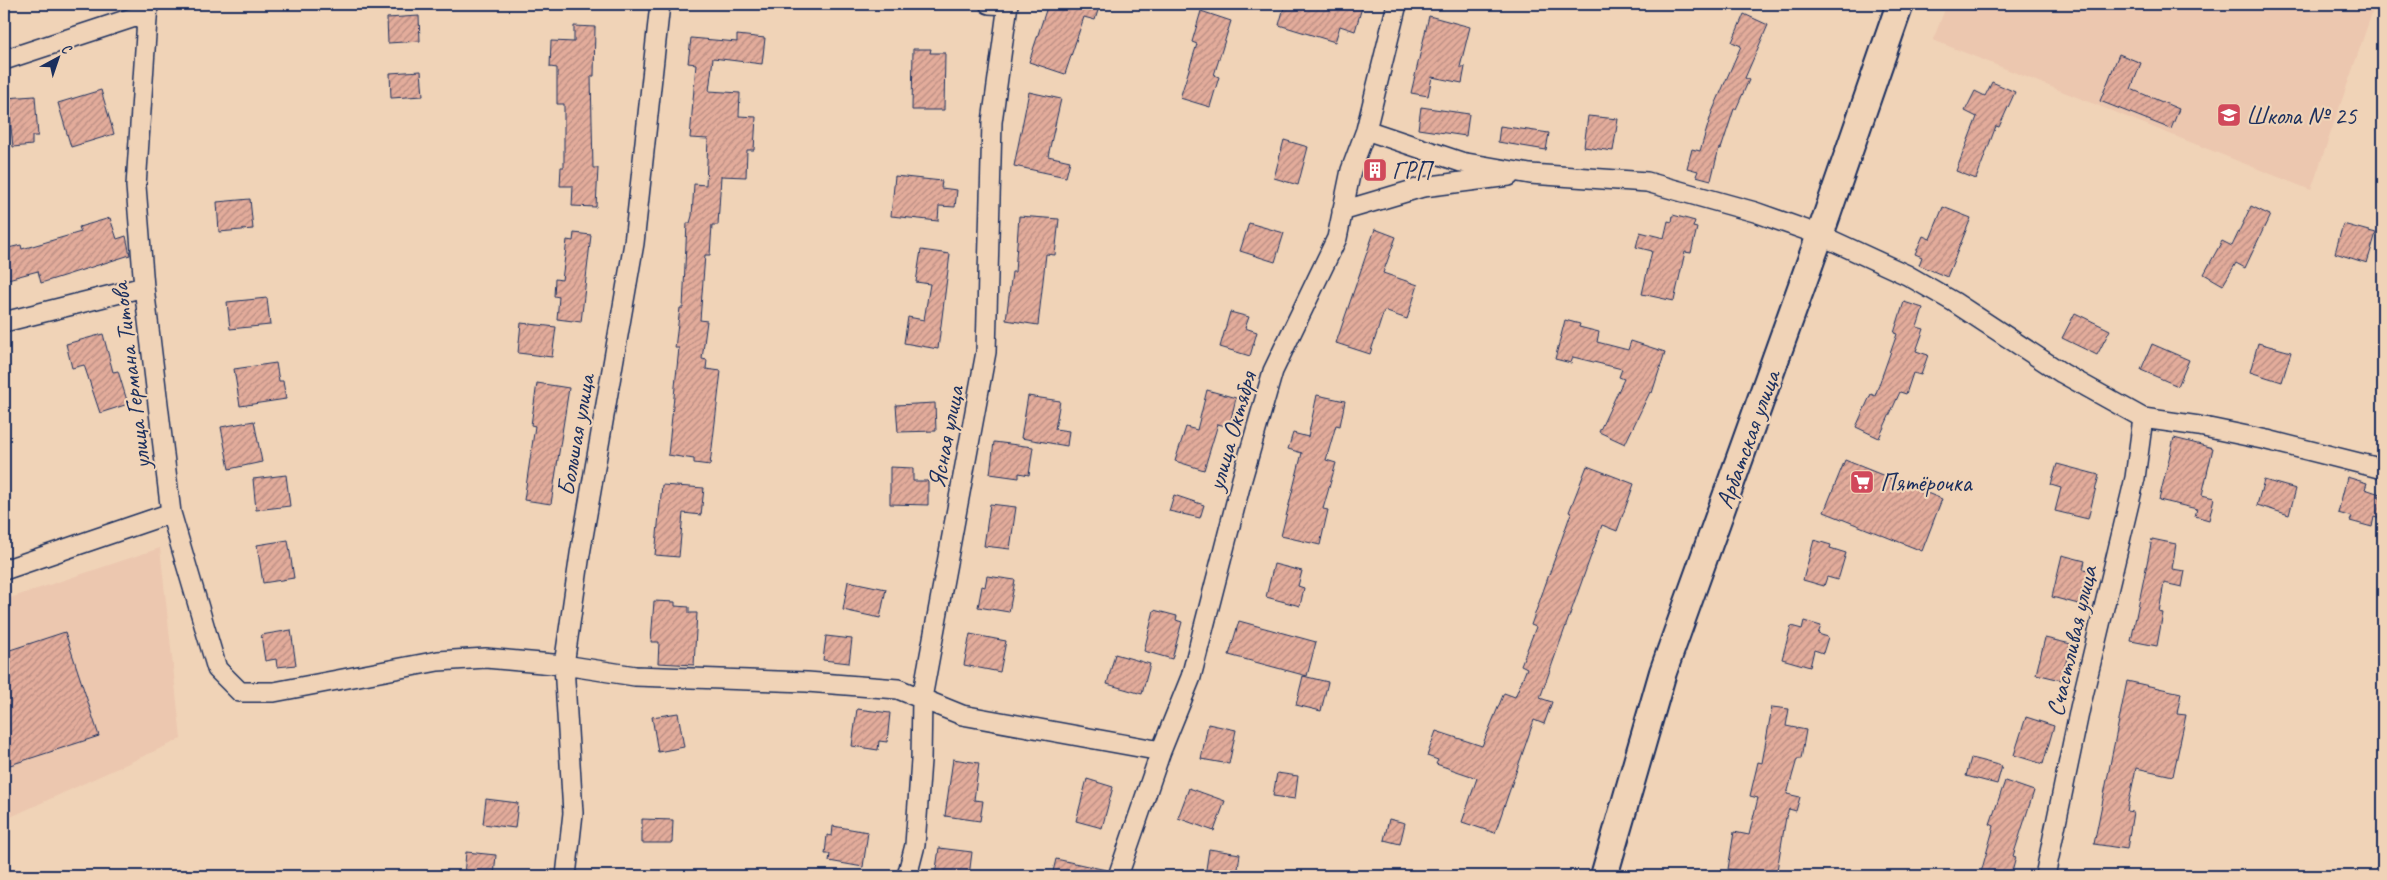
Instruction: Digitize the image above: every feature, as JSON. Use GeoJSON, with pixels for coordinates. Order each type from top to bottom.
{"type":"FeatureCollection","features":[{"type":"Feature","properties":{"kind":"main road","name":"Арбатская улица"},"geometry":{"type":"LineString","coordinates":[[1604,876],[1664,672],[1820,235],[1900,4]]}},
{"type":"Feature","properties":{"kind":"street","name":"Большая улица"},"geometry":{"type":"LineString","coordinates":[[566,876],[573,813],[564,665],[580,554],[634,243],[660,4]]}},
{"type":"Feature","properties":{"kind":"street","name":"Ясная улица"},"geometry":{"type":"LineString","coordinates":[[907,876],[915,845],[921,760],[922,698],[986,352],[992,122],[1002,4]]}},
{"type":"Feature","properties":{"kind":"street","name":"улица Октября"},"geometry":{"type":"LineString","coordinates":[[1118,876],[1161,751],[1191,676],[1242,479],[1273,371],[1337,238],[1351,170],[1366,130],[1397,4]]}},
{"type":"Feature","properties":{"kind":"street","name":"улица Германа Титова"},"geometry":{"type":"LineString","coordinates":[[148,8],[136,186],[144,287],[171,513],[217,669],[240,692],[274,692],[438,661],[486,658],[564,665],[635,676],[807,682],[898,689],[962,715],[1161,751]]}},
{"type":"Feature","properties":{"kind":"street"},"geometry":{"type":"LineString","coordinates":[[4,60],[148,8]]}},
{"type":"Feature","properties":{"kind":"street"},"geometry":{"type":"LineString","coordinates":[[1366,130],[1461,162],[1530,174],[1647,182],[1755,212],[1820,235],[1907,275],[1954,302],[2062,373],[2143,418],[2198,426],[2267,440],[2383,469]]}},
{"type":"Feature","properties":{"kind":"street"},"geometry":{"type":"LineString","coordinates":[[1342,211],[1423,187],[1530,174]]}},
{"type":"Feature","properties":{"kind":"street"},"geometry":{"type":"LineString","coordinates":[[4,322],[144,287]]}},
{"type":"Feature","properties":{"kind":"street","name":"Счастливая улица"},"geometry":{"type":"LineString","coordinates":[[2045,876],[2080,708],[2135,478],[2143,418]]}},
{"type":"Feature","properties":{"kind":"street"},"geometry":{"type":"LineString","coordinates":[[4,570],[171,513]]}},
{"type":"Feature","properties":{"kind":"shaded area","name":"Школа № 25"},"geometry":{"type":"Polygon","coordinates":[[[1947,4],[2375,4],[2311,190],[1933,40],[1947,4]]]}},
{"type":"Feature","properties":{"kind":"shaded area"},"geometry":{"type":"Polygon","coordinates":[[[160,548],[181,739],[4,820],[4,600],[160,548]]]}},
{"type":"Feature","properties":{"kind":"building"},"geometry":{"type":"Polygon","coordinates":[[[1048,4],[1100,4],[1095,20],[1084,17],[1065,74],[1029,62],[1048,4]]]}},
{"type":"Feature","properties":{"kind":"building"},"geometry":{"type":"Polygon","coordinates":[[[1285,4],[1363,4],[1355,31],[1340,26],[1335,42],[1279,25],[1285,4]]]}},
{"type":"Feature","properties":{"kind":"building"},"geometry":{"type":"Polygon","coordinates":[[[1201,11],[1231,21],[1214,75],[1219,77],[1210,107],[1180,98],[1197,44],[1192,42],[1201,11]]]}},
{"type":"Feature","properties":{"kind":"building"},"geometry":{"type":"Polygon","coordinates":[[[1744,14],[1768,25],[1745,78],[1749,80],[1736,109],[1734,109],[1721,149],[1719,148],[1711,180],[1696,176],[1698,171],[1687,168],[1692,149],[1700,151],[1712,112],[1741,46],[1732,42],[1744,14]]]}},
{"type":"Feature","properties":{"kind":"building"},"geometry":{"type":"Polygon","coordinates":[[[419,16],[420,41],[388,43],[387,18],[419,16]]]}},
{"type":"Feature","properties":{"kind":"building"},"geometry":{"type":"Polygon","coordinates":[[[1429,16],[1470,27],[1460,67],[1465,67],[1462,83],[1432,77],[1428,96],[1411,93],[1429,16]]]}},
{"type":"Feature","properties":{"kind":"building"},"geometry":{"type":"Polygon","coordinates":[[[574,26],[595,27],[594,76],[591,76],[593,168],[598,168],[596,207],[572,206],[573,186],[560,186],[561,167],[564,167],[564,104],[557,104],[557,68],[550,67],[551,41],[574,42],[574,26]]]}},
{"type":"Feature","properties":{"kind":"building"},"geometry":{"type":"Polygon","coordinates":[[[737,35],[765,38],[762,64],[713,58],[709,91],[740,93],[739,116],[756,117],[754,150],[747,150],[746,177],[721,176],[718,225],[712,225],[710,255],[705,255],[700,320],[707,321],[702,359],[707,360],[706,369],[721,371],[710,465],[694,463],[694,459],[668,455],[679,348],[675,348],[680,308],[683,308],[687,223],[690,223],[692,216],[694,184],[706,185],[708,139],[690,138],[696,64],[688,63],[691,38],[737,42],[737,35]]]}},
{"type":"Feature","properties":{"kind":"building"},"geometry":{"type":"Polygon","coordinates":[[[913,49],[931,49],[930,53],[945,53],[944,110],[912,110],[913,49]]]}},
{"type":"Feature","properties":{"kind":"building"},"geometry":{"type":"Polygon","coordinates":[[[2119,54],[2141,63],[2131,89],[2179,109],[2171,129],[2100,101],[2119,54]]]}},
{"type":"Feature","properties":{"kind":"building"},"geometry":{"type":"Polygon","coordinates":[[[421,71],[423,96],[391,98],[390,73],[421,71]]]}},
{"type":"Feature","properties":{"kind":"building"},"geometry":{"type":"Polygon","coordinates":[[[1992,82],[2015,92],[1999,127],[1996,126],[1976,179],[1956,171],[1977,117],[1965,111],[1975,91],[1985,96],[1992,82]]]}},
{"type":"Feature","properties":{"kind":"building"},"geometry":{"type":"Polygon","coordinates":[[[101,90],[114,134],[71,147],[58,103],[101,90]]]}},
{"type":"Feature","properties":{"kind":"building"},"geometry":{"type":"Polygon","coordinates":[[[1029,92],[1061,99],[1048,156],[1070,161],[1066,177],[1014,166],[1029,92]]]}},
{"type":"Feature","properties":{"kind":"building"},"geometry":{"type":"Polygon","coordinates":[[[35,96],[38,136],[32,136],[32,145],[13,147],[10,117],[7,117],[5,98],[35,96]]]}},
{"type":"Feature","properties":{"kind":"building"},"geometry":{"type":"Polygon","coordinates":[[[1421,107],[1469,114],[1466,136],[1418,129],[1421,107]]]}},
{"type":"Feature","properties":{"kind":"building"},"geometry":{"type":"Polygon","coordinates":[[[1588,116],[1618,119],[1613,151],[1584,147],[1588,116]]]}},
{"type":"Feature","properties":{"kind":"building"},"geometry":{"type":"Polygon","coordinates":[[[1500,126],[1549,133],[1546,150],[1498,142],[1500,126]]]}},
{"type":"Feature","properties":{"kind":"building"},"geometry":{"type":"Polygon","coordinates":[[[1284,140],[1308,147],[1298,185],[1274,178],[1284,140]]]}},
{"type":"Feature","properties":{"kind":"building"},"geometry":{"type":"Polygon","coordinates":[[[895,176],[942,181],[941,188],[957,190],[955,207],[939,206],[938,221],[891,216],[895,176]]]}},
{"type":"Feature","properties":{"kind":"building"},"geometry":{"type":"Polygon","coordinates":[[[250,199],[253,229],[219,232],[217,202],[250,199]]]}},
{"type":"Feature","properties":{"kind":"building"},"geometry":{"type":"Polygon","coordinates":[[[2251,206],[2270,215],[2245,268],[2236,263],[2223,285],[2204,274],[2222,241],[2232,246],[2251,206]]]}},
{"type":"Feature","properties":{"kind":"building"},"geometry":{"type":"Polygon","coordinates":[[[1943,207],[1971,218],[1947,277],[1919,265],[1922,257],[1915,254],[1923,236],[1930,239],[1943,207]]]}},
{"type":"Feature","properties":{"kind":"building"},"geometry":{"type":"Polygon","coordinates":[[[1673,215],[1695,221],[1693,227],[1697,228],[1691,253],[1685,252],[1674,301],[1642,294],[1652,251],[1636,247],[1640,232],[1664,238],[1668,221],[1672,222],[1673,215]]]}},
{"type":"Feature","properties":{"kind":"building"},"geometry":{"type":"Polygon","coordinates":[[[1019,216],[1059,219],[1055,255],[1046,254],[1038,325],[1006,320],[1012,272],[1015,272],[1019,216]]]}},
{"type":"Feature","properties":{"kind":"building"},"geometry":{"type":"Polygon","coordinates":[[[110,218],[117,239],[126,236],[130,255],[41,283],[38,271],[4,280],[4,249],[21,245],[22,249],[81,232],[79,227],[110,218]]]}},
{"type":"Feature","properties":{"kind":"building"},"geometry":{"type":"Polygon","coordinates":[[[1249,223],[1284,233],[1275,262],[1240,251],[1249,223]]]}},
{"type":"Feature","properties":{"kind":"building"},"geometry":{"type":"Polygon","coordinates":[[[2343,224],[2376,233],[2367,263],[2335,253],[2343,224]]]}},
{"type":"Feature","properties":{"kind":"building"},"geometry":{"type":"Polygon","coordinates":[[[1375,229],[1396,237],[1383,273],[1418,285],[1407,319],[1384,311],[1370,354],[1336,343],[1375,229]]]}},
{"type":"Feature","properties":{"kind":"building"},"geometry":{"type":"Polygon","coordinates":[[[574,233],[591,235],[581,322],[557,319],[559,297],[554,296],[555,279],[562,280],[567,240],[573,241],[574,233]]]}},
{"type":"Feature","properties":{"kind":"building"},"geometry":{"type":"Polygon","coordinates":[[[921,250],[950,254],[938,349],[904,343],[908,317],[924,320],[930,284],[916,282],[921,250]]]}},
{"type":"Feature","properties":{"kind":"building"},"geometry":{"type":"Polygon","coordinates":[[[267,298],[270,325],[230,329],[227,302],[267,298]]]}},
{"type":"Feature","properties":{"kind":"building"},"geometry":{"type":"Polygon","coordinates":[[[1904,302],[1923,308],[1917,327],[1924,329],[1916,351],[1928,355],[1921,375],[1913,373],[1906,394],[1900,392],[1879,438],[1856,427],[1871,394],[1875,396],[1897,334],[1894,333],[1904,302]]]}},
{"type":"Feature","properties":{"kind":"building"},"geometry":{"type":"Polygon","coordinates":[[[1230,312],[1249,317],[1245,328],[1257,332],[1250,356],[1220,347],[1230,312]]]}},
{"type":"Feature","properties":{"kind":"building"},"geometry":{"type":"Polygon","coordinates":[[[2075,313],[2110,330],[2097,355],[2062,338],[2075,313]]]}},
{"type":"Feature","properties":{"kind":"building"},"geometry":{"type":"Polygon","coordinates":[[[1565,320],[1580,324],[1579,327],[1599,332],[1597,342],[1628,350],[1631,341],[1665,352],[1652,393],[1650,392],[1625,444],[1599,432],[1624,379],[1619,377],[1622,369],[1573,357],[1571,363],[1555,359],[1565,320]]]}},
{"type":"Feature","properties":{"kind":"building"},"geometry":{"type":"Polygon","coordinates":[[[521,323],[556,327],[552,357],[518,353],[521,323]]]}},
{"type":"Feature","properties":{"kind":"building"},"geometry":{"type":"Polygon","coordinates":[[[103,334],[113,372],[118,371],[128,404],[100,413],[84,365],[72,368],[66,344],[103,334]]]}},
{"type":"Feature","properties":{"kind":"building"},"geometry":{"type":"Polygon","coordinates":[[[2258,343],[2291,352],[2282,382],[2250,372],[2258,343]]]}},
{"type":"Feature","properties":{"kind":"building"},"geometry":{"type":"Polygon","coordinates":[[[2152,344],[2189,360],[2178,386],[2141,370],[2152,344]]]}},
{"type":"Feature","properties":{"kind":"building"},"geometry":{"type":"Polygon","coordinates":[[[276,363],[279,381],[283,381],[286,399],[240,406],[234,369],[276,363]]]}},
{"type":"Feature","properties":{"kind":"building"},"geometry":{"type":"Polygon","coordinates":[[[537,383],[569,388],[551,504],[524,500],[535,426],[531,425],[537,383]]]}},
{"type":"Feature","properties":{"kind":"building"},"geometry":{"type":"Polygon","coordinates":[[[1207,390],[1236,398],[1229,427],[1218,424],[1204,470],[1175,461],[1186,427],[1197,430],[1207,390]]]}},
{"type":"Feature","properties":{"kind":"building"},"geometry":{"type":"Polygon","coordinates":[[[1317,395],[1345,401],[1340,426],[1336,425],[1326,460],[1336,463],[1323,509],[1328,510],[1320,545],[1281,536],[1302,453],[1288,449],[1293,433],[1308,437],[1317,395]]]}},
{"type":"Feature","properties":{"kind":"building"},"geometry":{"type":"Polygon","coordinates":[[[1028,396],[1060,401],[1055,429],[1069,431],[1067,446],[1021,438],[1028,396]]]}},
{"type":"Feature","properties":{"kind":"building"},"geometry":{"type":"Polygon","coordinates":[[[935,403],[936,431],[898,432],[896,405],[935,403]]]}},
{"type":"Feature","properties":{"kind":"building"},"geometry":{"type":"Polygon","coordinates":[[[254,421],[262,462],[229,469],[221,427],[254,421]]]}},
{"type":"Feature","properties":{"kind":"building"},"geometry":{"type":"Polygon","coordinates":[[[2174,438],[2213,448],[2202,495],[2214,498],[2209,520],[2195,516],[2197,509],[2159,500],[2174,438]]]}},
{"type":"Feature","properties":{"kind":"building"},"geometry":{"type":"Polygon","coordinates":[[[994,442],[1033,447],[1029,475],[1019,473],[1019,478],[990,474],[994,442]]]}},
{"type":"Feature","properties":{"kind":"building"},"geometry":{"type":"Polygon","coordinates":[[[1845,460],[1942,499],[1922,551],[1824,512],[1845,460]]]}},
{"type":"Feature","properties":{"kind":"building"},"geometry":{"type":"Polygon","coordinates":[[[2057,464],[2099,475],[2088,519],[2055,511],[2061,488],[2051,485],[2057,464]]]}},
{"type":"Feature","properties":{"kind":"building"},"geometry":{"type":"Polygon","coordinates":[[[1587,466],[1634,484],[1617,531],[1602,525],[1540,698],[1552,702],[1544,724],[1534,720],[1495,833],[1462,822],[1477,778],[1436,764],[1438,760],[1427,756],[1436,731],[1482,746],[1504,693],[1515,697],[1527,668],[1521,665],[1536,627],[1531,625],[1571,513],[1569,512],[1587,466]]]}},
{"type":"Feature","properties":{"kind":"building"},"geometry":{"type":"Polygon","coordinates":[[[890,467],[913,468],[913,481],[928,481],[928,505],[890,504],[890,467]]]}},
{"type":"Feature","properties":{"kind":"building"},"geometry":{"type":"Polygon","coordinates":[[[286,475],[290,506],[256,510],[253,479],[286,475]]]}},
{"type":"Feature","properties":{"kind":"building"},"geometry":{"type":"Polygon","coordinates":[[[2347,477],[2367,483],[2365,489],[2380,494],[2379,497],[2383,498],[2383,520],[2374,517],[2372,527],[2350,521],[2352,517],[2338,513],[2347,477]]]}},
{"type":"Feature","properties":{"kind":"building"},"geometry":{"type":"Polygon","coordinates":[[[2264,480],[2296,489],[2289,515],[2257,505],[2264,480]]]}},
{"type":"Feature","properties":{"kind":"building"},"geometry":{"type":"Polygon","coordinates":[[[662,485],[704,488],[701,515],[683,513],[679,557],[655,555],[662,485]]]}},
{"type":"Feature","properties":{"kind":"building"},"geometry":{"type":"Polygon","coordinates":[[[1174,495],[1204,505],[1200,518],[1169,511],[1174,495]]]}},
{"type":"Feature","properties":{"kind":"building"},"geometry":{"type":"Polygon","coordinates":[[[990,504],[1016,507],[1010,549],[984,546],[990,504]]]}},
{"type":"Feature","properties":{"kind":"building"},"geometry":{"type":"Polygon","coordinates":[[[2152,539],[2176,544],[2172,569],[2185,571],[2182,587],[2164,583],[2159,612],[2163,613],[2157,646],[2131,641],[2152,539]]]}},
{"type":"Feature","properties":{"kind":"building"},"geometry":{"type":"Polygon","coordinates":[[[288,540],[294,578],[263,583],[257,545],[288,540]]]}},
{"type":"Feature","properties":{"kind":"building"},"geometry":{"type":"Polygon","coordinates":[[[1814,540],[1831,545],[1830,548],[1846,553],[1838,580],[1827,577],[1824,586],[1803,580],[1814,540]]]}},
{"type":"Feature","properties":{"kind":"building"},"geometry":{"type":"Polygon","coordinates":[[[2062,555],[2085,561],[2083,569],[2091,570],[2082,605],[2052,597],[2062,555]]]}},
{"type":"Feature","properties":{"kind":"building"},"geometry":{"type":"Polygon","coordinates":[[[1274,564],[1302,571],[1298,586],[1304,588],[1300,606],[1266,597],[1274,564]]]}},
{"type":"Feature","properties":{"kind":"building"},"geometry":{"type":"Polygon","coordinates":[[[987,576],[1015,580],[1009,612],[978,607],[982,586],[985,587],[987,576]]]}},
{"type":"Feature","properties":{"kind":"building"},"geometry":{"type":"Polygon","coordinates":[[[848,581],[886,589],[880,618],[843,610],[848,581]]]}},
{"type":"Feature","properties":{"kind":"building"},"geometry":{"type":"Polygon","coordinates":[[[654,601],[675,602],[675,606],[689,607],[689,613],[697,613],[694,665],[658,663],[659,642],[651,642],[654,601]]]}},
{"type":"Feature","properties":{"kind":"building"},"geometry":{"type":"Polygon","coordinates":[[[1154,610],[1177,616],[1176,620],[1182,622],[1172,659],[1144,651],[1154,610]]]}},
{"type":"Feature","properties":{"kind":"building"},"geometry":{"type":"Polygon","coordinates":[[[1239,621],[1316,642],[1307,676],[1229,655],[1239,621]]]}},
{"type":"Feature","properties":{"kind":"building"},"geometry":{"type":"Polygon","coordinates":[[[1804,621],[1821,626],[1818,634],[1828,637],[1823,653],[1814,650],[1810,667],[1782,659],[1791,626],[1802,629],[1804,621]]]}},
{"type":"Feature","properties":{"kind":"building"},"geometry":{"type":"Polygon","coordinates":[[[291,630],[296,665],[277,667],[276,659],[265,661],[261,635],[291,630]]]}},
{"type":"Feature","properties":{"kind":"building"},"geometry":{"type":"Polygon","coordinates":[[[65,632],[99,736],[7,766],[4,755],[4,652],[65,632]]]}},
{"type":"Feature","properties":{"kind":"building"},"geometry":{"type":"Polygon","coordinates":[[[970,634],[1006,641],[1000,672],[964,665],[970,634]]]}},
{"type":"Feature","properties":{"kind":"building"},"geometry":{"type":"Polygon","coordinates":[[[826,636],[852,639],[849,663],[823,660],[826,636]]]}},
{"type":"Feature","properties":{"kind":"building"},"geometry":{"type":"Polygon","coordinates":[[[2045,638],[2071,644],[2061,680],[2036,674],[2045,638]]]}},
{"type":"Feature","properties":{"kind":"building"},"geometry":{"type":"Polygon","coordinates":[[[1115,654],[1150,664],[1142,694],[1107,684],[1115,654]]]}},
{"type":"Feature","properties":{"kind":"building"},"geometry":{"type":"Polygon","coordinates":[[[1303,676],[1328,682],[1321,711],[1296,705],[1303,676]]]}},
{"type":"Feature","properties":{"kind":"building"},"geometry":{"type":"Polygon","coordinates":[[[2127,681],[2181,693],[2177,714],[2186,715],[2173,776],[2136,768],[2127,811],[2133,812],[2127,849],[2094,844],[2127,681]]]}},
{"type":"Feature","properties":{"kind":"building"},"geometry":{"type":"Polygon","coordinates":[[[1772,707],[1789,709],[1786,726],[1806,730],[1801,759],[1797,759],[1787,794],[1800,797],[1796,811],[1789,809],[1786,817],[1776,876],[1743,876],[1743,871],[1728,869],[1734,832],[1749,835],[1758,798],[1750,796],[1758,762],[1762,763],[1772,707]]]}},
{"type":"Feature","properties":{"kind":"building"},"geometry":{"type":"Polygon","coordinates":[[[857,709],[890,713],[887,742],[879,741],[878,750],[852,746],[857,709]]]}},
{"type":"Feature","properties":{"kind":"building"},"geometry":{"type":"Polygon","coordinates":[[[678,713],[684,747],[658,752],[652,717],[678,713]]]}},
{"type":"Feature","properties":{"kind":"building"},"geometry":{"type":"Polygon","coordinates":[[[2026,717],[2054,726],[2043,764],[2014,755],[2026,717]]]}},
{"type":"Feature","properties":{"kind":"building"},"geometry":{"type":"Polygon","coordinates":[[[1208,724],[1236,730],[1229,764],[1201,759],[1208,724]]]}},
{"type":"Feature","properties":{"kind":"building"},"geometry":{"type":"Polygon","coordinates":[[[1971,758],[2002,766],[1997,784],[1966,776],[1971,758]]]}},
{"type":"Feature","properties":{"kind":"building"},"geometry":{"type":"Polygon","coordinates":[[[953,759],[979,763],[974,800],[983,801],[980,821],[945,816],[953,759]]]}},
{"type":"Feature","properties":{"kind":"building"},"geometry":{"type":"Polygon","coordinates":[[[1277,773],[1298,776],[1295,799],[1273,796],[1277,773]]]}},
{"type":"Feature","properties":{"kind":"building"},"geometry":{"type":"Polygon","coordinates":[[[1087,779],[1113,787],[1102,828],[1076,821],[1087,779]]]}},
{"type":"Feature","properties":{"kind":"building"},"geometry":{"type":"Polygon","coordinates":[[[2005,781],[2034,791],[2013,856],[2016,857],[2011,876],[1980,876],[1994,826],[1990,824],[2005,781]]]}},
{"type":"Feature","properties":{"kind":"building"},"geometry":{"type":"Polygon","coordinates":[[[1189,788],[1225,801],[1214,831],[1178,818],[1189,788]]]}},
{"type":"Feature","properties":{"kind":"building"},"geometry":{"type":"Polygon","coordinates":[[[486,799],[518,803],[515,828],[483,824],[486,799]]]}},
{"type":"Feature","properties":{"kind":"building"},"geometry":{"type":"Polygon","coordinates":[[[642,819],[673,820],[672,843],[642,843],[642,819]]]}},
{"type":"Feature","properties":{"kind":"building"},"geometry":{"type":"Polygon","coordinates":[[[1389,819],[1405,823],[1400,844],[1384,840],[1389,819]]]}},
{"type":"Feature","properties":{"kind":"building"},"geometry":{"type":"Polygon","coordinates":[[[833,826],[868,832],[863,867],[829,861],[830,854],[825,854],[827,835],[832,836],[833,826]]]}},
{"type":"Feature","properties":{"kind":"building"},"geometry":{"type":"Polygon","coordinates":[[[939,848],[972,852],[969,876],[935,876],[939,848]]]}},
{"type":"Feature","properties":{"kind":"building"},"geometry":{"type":"Polygon","coordinates":[[[1209,849],[1240,854],[1237,876],[1205,876],[1209,849]]]}},
{"type":"Feature","properties":{"kind":"building"},"geometry":{"type":"Polygon","coordinates":[[[466,852],[496,855],[494,876],[464,876],[466,852]]]}},
{"type":"Feature","properties":{"kind":"building"},"geometry":{"type":"Polygon","coordinates":[[[1056,859],[1106,870],[1105,876],[1052,876],[1056,859]]]}},
{"type":"Feature","properties":{"kind":"place","name":"Школа № 25"},"geometry":{"type":"Point","coordinates":[2229,115]}},
{"type":"Feature","properties":{"kind":"place","name":"ГРП"},"geometry":{"type":"Point","coordinates":[1375,170]}},
{"type":"Feature","properties":{"kind":"place","name":"Пятёрочка"},"geometry":{"type":"Point","coordinates":[1862,482]}}]}
